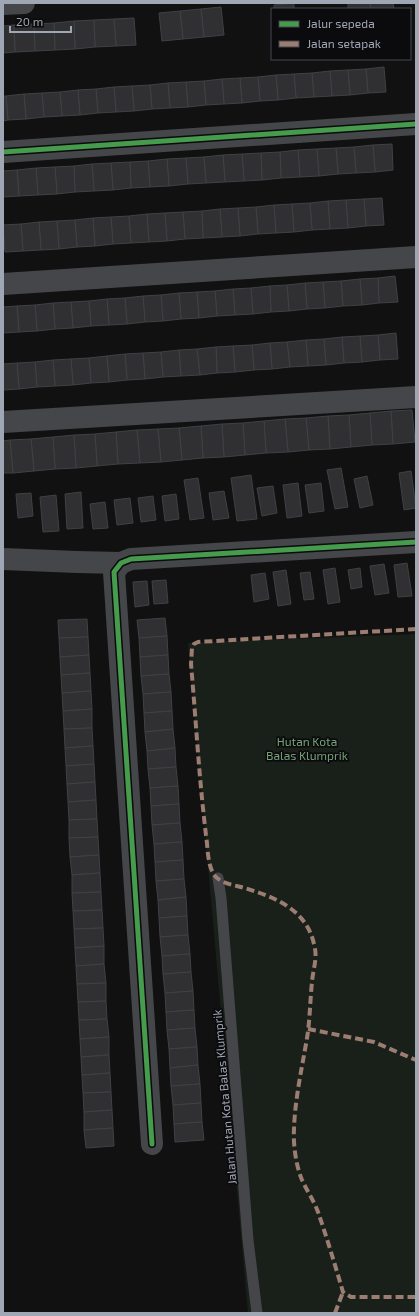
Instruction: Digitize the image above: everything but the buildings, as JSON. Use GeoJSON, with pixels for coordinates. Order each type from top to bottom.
{"type":"FeatureCollection","features":[{"type":"Feature","properties":{"kind":"street"},"geometry":{"type":"LineString","coordinates":[[3,4],[24,3]]}},
{"type":"Feature","properties":{"kind":"street"},"geometry":{"type":"LineString","coordinates":[[3,152],[416,124]]}},
{"type":"Feature","properties":{"kind":"street"},"geometry":{"type":"LineString","coordinates":[[3,284],[416,257]]}},
{"type":"Feature","properties":{"kind":"street"},"geometry":{"type":"LineString","coordinates":[[3,422],[416,397]]}},
{"type":"Feature","properties":{"kind":"street"},"geometry":{"type":"LineString","coordinates":[[3,559],[121,563],[131,559],[416,542]]}},
{"type":"Feature","properties":{"kind":"street"},"geometry":{"type":"LineString","coordinates":[[121,563],[114,572],[152,1144]]}},
{"type":"Feature","properties":{"kind":"lane","name":"Jalan Hutan Kota Balas Klumprik"},"geometry":{"type":"LineString","coordinates":[[218,878],[221,898],[248,1240],[257,1313]]}},
{"type":"Feature","properties":{"kind":"green space","name":"Hutan Kota Balas Klumprik"},"geometry":{"type":"Polygon","coordinates":[[[416,634],[416,1313],[248,1313],[188,643],[416,634]]]}},
{"type":"Feature","properties":{"kind":"marked path"},"geometry":{"type":"LineString","coordinates":[[416,629],[198,642],[194,644],[192,648],[191,664],[199,771],[208,856],[212,872],[224,882],[276,899],[286,905],[304,921],[314,944],[315,959],[308,1031],[297,1094],[295,1117],[295,1148],[300,1174],[318,1212],[343,1292],[351,1297],[416,1297]]}},
{"type":"Feature","properties":{"kind":"marked path"},"geometry":{"type":"LineString","coordinates":[[308,1029],[374,1042],[416,1060]]}},
{"type":"Feature","properties":{"kind":"marked path"},"geometry":{"type":"LineString","coordinates":[[335,1313],[343,1292]]}},
{"type":"Feature","properties":{"kind":"cycle path"},"geometry":{"type":"LineString","coordinates":[[3,152],[416,124]]}},
{"type":"Feature","properties":{"kind":"cycle path"},"geometry":{"type":"LineString","coordinates":[[152,1144],[114,572],[121,563],[131,559],[416,542]]}}]}
